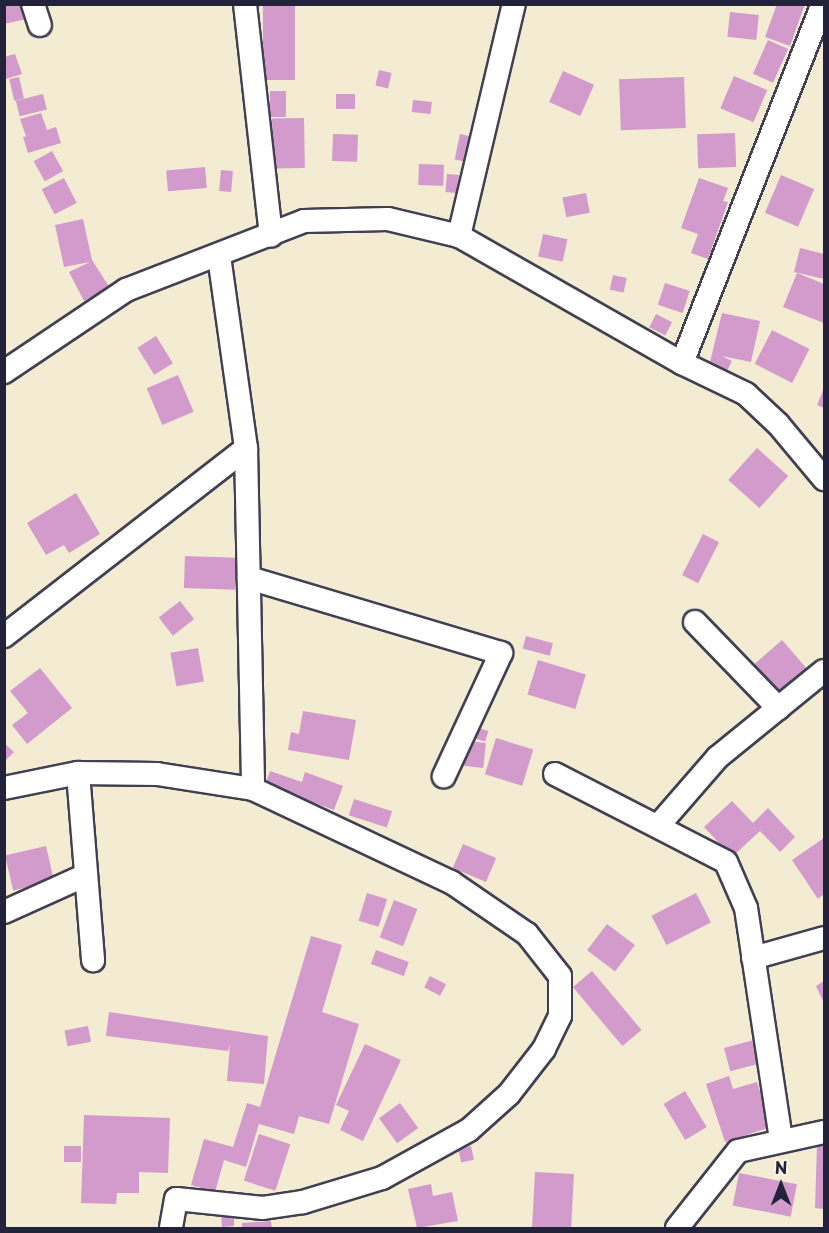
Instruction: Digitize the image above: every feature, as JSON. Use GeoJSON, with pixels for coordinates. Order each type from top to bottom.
{"type":"FeatureCollection","features":[{"type":"Feature","properties":{"kind":"street"},"geometry":{"type":"LineString","coordinates":[[244,4],[271,236]]}},
{"type":"Feature","properties":{"kind":"street"},"geometry":{"type":"LineString","coordinates":[[459,236],[514,4]]}},
{"type":"Feature","properties":{"kind":"street"},"geometry":{"type":"LineString","coordinates":[[682,363],[818,40],[823,4]]}},
{"type":"Feature","properties":{"kind":"street"},"geometry":{"type":"LineString","coordinates":[[4,372],[126,290],[271,236],[304,221],[388,219],[459,236],[682,363],[746,393],[778,424],[825,479]]}},
{"type":"Feature","properties":{"kind":"street"},"geometry":{"type":"LineString","coordinates":[[219,256],[246,448],[253,789]]}},
{"type":"Feature","properties":{"kind":"street"},"geometry":{"type":"LineString","coordinates":[[4,636],[246,448]]}},
{"type":"Feature","properties":{"kind":"street"},"geometry":{"type":"LineString","coordinates":[[249,578],[501,653],[444,776]]}},
{"type":"Feature","properties":{"kind":"street"},"geometry":{"type":"LineString","coordinates":[[695,622],[778,708]]}},
{"type":"Feature","properties":{"kind":"street"},"geometry":{"type":"LineString","coordinates":[[658,826],[718,757],[825,671]]}},
{"type":"Feature","properties":{"kind":"street"},"geometry":{"type":"LineString","coordinates":[[78,773],[93,960]]}},
{"type":"Feature","properties":{"kind":"street"},"geometry":{"type":"LineString","coordinates":[[4,788],[78,773],[157,774],[253,789],[420,865],[492,908],[546,954],[560,976],[560,1016],[544,1049],[509,1094],[469,1130],[382,1178],[303,1202],[263,1208],[176,1199],[171,1228]]}},
{"type":"Feature","properties":{"kind":"street"},"geometry":{"type":"LineString","coordinates":[[555,774],[726,862],[746,908],[781,1139]]}},
{"type":"Feature","properties":{"kind":"street"},"geometry":{"type":"LineString","coordinates":[[4,912],[86,875]]}},
{"type":"Feature","properties":{"kind":"street"},"geometry":{"type":"LineString","coordinates":[[753,958],[825,938]]}},
{"type":"Feature","properties":{"kind":"street"},"geometry":{"type":"LineString","coordinates":[[677,1228],[738,1151],[781,1139],[825,1132]]}},
{"type":"Feature","properties":{"kind":"building"},"geometry":{"type":"Polygon","coordinates":[[[4,4],[22,4],[26,19],[4,24],[4,4]]]}},
{"type":"Feature","properties":{"kind":"building"},"geometry":{"type":"Polygon","coordinates":[[[263,4],[295,4],[295,80],[263,80],[263,4]]]}},
{"type":"Feature","properties":{"kind":"building"},"geometry":{"type":"Polygon","coordinates":[[[777,4],[805,4],[790,46],[765,37],[777,4]]]}},
{"type":"Feature","properties":{"kind":"building"},"geometry":{"type":"Polygon","coordinates":[[[730,12],[759,15],[756,40],[727,37],[730,12]]]}},
{"type":"Feature","properties":{"kind":"building"},"geometry":{"type":"Polygon","coordinates":[[[768,40],[788,49],[773,83],[753,74],[768,40]]]}},
{"type":"Feature","properties":{"kind":"building"},"geometry":{"type":"Polygon","coordinates":[[[15,54],[22,74],[6,79],[4,57],[15,54]]]}},
{"type":"Feature","properties":{"kind":"building"},"geometry":{"type":"Polygon","coordinates":[[[379,70],[392,73],[388,89],[375,86],[379,70]]]}},
{"type":"Feature","properties":{"kind":"building"},"geometry":{"type":"Polygon","coordinates":[[[563,71],[594,85],[580,116],[549,102],[563,71]]]}},
{"type":"Feature","properties":{"kind":"building"},"geometry":{"type":"Polygon","coordinates":[[[734,76],[767,90],[753,122],[720,108],[734,76]]]}},
{"type":"Feature","properties":{"kind":"building"},"geometry":{"type":"Polygon","coordinates":[[[19,77],[24,98],[14,101],[9,79],[19,77]]]}},
{"type":"Feature","properties":{"kind":"building"},"geometry":{"type":"Polygon","coordinates":[[[684,77],[686,128],[621,130],[619,79],[684,77]]]}},
{"type":"Feature","properties":{"kind":"building"},"geometry":{"type":"Polygon","coordinates":[[[270,91],[286,91],[286,117],[270,117],[270,91]]]}},
{"type":"Feature","properties":{"kind":"building"},"geometry":{"type":"Polygon","coordinates":[[[43,94],[47,110],[20,116],[16,101],[43,94]]]}},
{"type":"Feature","properties":{"kind":"building"},"geometry":{"type":"Polygon","coordinates":[[[336,94],[355,94],[355,109],[336,109],[336,94]]]}},
{"type":"Feature","properties":{"kind":"building"},"geometry":{"type":"Polygon","coordinates":[[[413,100],[432,102],[431,114],[412,112],[413,100]]]}},
{"type":"Feature","properties":{"kind":"building"},"geometry":{"type":"Polygon","coordinates":[[[41,113],[47,130],[56,127],[61,143],[28,153],[23,137],[32,135],[26,136],[20,119],[41,113]]]}},
{"type":"Feature","properties":{"kind":"building"},"geometry":{"type":"Polygon","coordinates":[[[304,118],[305,168],[273,169],[272,119],[304,118]]]}},
{"type":"Feature","properties":{"kind":"building"},"geometry":{"type":"Polygon","coordinates":[[[735,133],[736,167],[698,168],[697,134],[735,133]]]}},
{"type":"Feature","properties":{"kind":"building"},"geometry":{"type":"Polygon","coordinates":[[[333,134],[358,135],[357,162],[332,161],[333,134]]]}},
{"type":"Feature","properties":{"kind":"building"},"geometry":{"type":"Polygon","coordinates":[[[460,134],[474,137],[468,162],[455,159],[460,134]]]}},
{"type":"Feature","properties":{"kind":"building"},"geometry":{"type":"Polygon","coordinates":[[[52,151],[63,171],[45,181],[34,161],[52,151]]]}},
{"type":"Feature","properties":{"kind":"building"},"geometry":{"type":"Polygon","coordinates":[[[419,164],[444,165],[443,186],[418,185],[419,164]]]}},
{"type":"Feature","properties":{"kind":"building"},"geometry":{"type":"Polygon","coordinates":[[[205,167],[207,188],[168,191],[166,170],[205,167]]]}},
{"type":"Feature","properties":{"kind":"building"},"geometry":{"type":"Polygon","coordinates":[[[221,170],[233,171],[231,192],[219,191],[221,170]]]}},
{"type":"Feature","properties":{"kind":"building"},"geometry":{"type":"Polygon","coordinates":[[[447,174],[459,175],[457,193],[445,192],[447,174]]]}},
{"type":"Feature","properties":{"kind":"building"},"geometry":{"type":"Polygon","coordinates":[[[781,175],[814,189],[798,227],[765,213],[781,175]]]}},
{"type":"Feature","properties":{"kind":"building"},"geometry":{"type":"Polygon","coordinates":[[[64,178],[77,203],[54,214],[42,189],[64,178]]]}},
{"type":"Feature","properties":{"kind":"building"},"geometry":{"type":"Polygon","coordinates":[[[699,178],[728,188],[723,201],[728,202],[708,259],[691,253],[698,234],[681,228],[699,178]]]}},
{"type":"Feature","properties":{"kind":"building"},"geometry":{"type":"Polygon","coordinates":[[[586,193],[590,213],[566,217],[562,198],[586,193]]]}},
{"type":"Feature","properties":{"kind":"building"},"geometry":{"type":"Polygon","coordinates":[[[83,219],[92,260],[110,288],[84,301],[69,272],[90,262],[64,267],[55,225],[83,219]]]}},
{"type":"Feature","properties":{"kind":"building"},"geometry":{"type":"Polygon","coordinates":[[[543,234],[567,239],[563,262],[538,256],[543,234]]]}},
{"type":"Feature","properties":{"kind":"building"},"geometry":{"type":"Polygon","coordinates":[[[800,248],[824,254],[824,279],[794,272],[800,248]]]}},
{"type":"Feature","properties":{"kind":"building"},"geometry":{"type":"Polygon","coordinates":[[[797,273],[824,284],[824,323],[783,307],[797,273]]]}},
{"type":"Feature","properties":{"kind":"building"},"geometry":{"type":"Polygon","coordinates":[[[613,275],[627,278],[624,293],[610,290],[613,275]]]}},
{"type":"Feature","properties":{"kind":"building"},"geometry":{"type":"Polygon","coordinates":[[[665,283],[690,291],[683,313],[658,305],[665,283]]]}},
{"type":"Feature","properties":{"kind":"building"},"geometry":{"type":"Polygon","coordinates":[[[722,313],[760,321],[751,362],[722,356],[732,361],[727,371],[710,362],[722,313]]]}},
{"type":"Feature","properties":{"kind":"building"},"geometry":{"type":"Polygon","coordinates":[[[656,314],[672,322],[665,336],[649,327],[656,314]]]}},
{"type":"Feature","properties":{"kind":"building"},"geometry":{"type":"Polygon","coordinates":[[[772,330],[809,349],[792,383],[755,364],[772,330]]]}},
{"type":"Feature","properties":{"kind":"building"},"geometry":{"type":"Polygon","coordinates":[[[156,336],[173,363],[154,375],[137,348],[156,336]]]}},
{"type":"Feature","properties":{"kind":"building"},"geometry":{"type":"Polygon","coordinates":[[[178,375],[194,412],[162,425],[147,388],[178,375]]]}},
{"type":"Feature","properties":{"kind":"building"},"geometry":{"type":"Polygon","coordinates":[[[824,388],[824,408],[817,405],[824,388]]]}},
{"type":"Feature","properties":{"kind":"building"},"geometry":{"type":"Polygon","coordinates":[[[757,448],[788,476],[759,508],[728,480],[757,448]]]}},
{"type":"Feature","properties":{"kind":"building"},"geometry":{"type":"Polygon","coordinates":[[[76,493],[100,534],[69,553],[64,545],[46,555],[27,523],[76,493]]]}},
{"type":"Feature","properties":{"kind":"building"},"geometry":{"type":"Polygon","coordinates":[[[703,534],[719,542],[698,583],[682,575],[703,534]]]}},
{"type":"Feature","properties":{"kind":"building"},"geometry":{"type":"Polygon","coordinates":[[[185,556],[236,558],[235,590],[184,588],[185,556]]]}},
{"type":"Feature","properties":{"kind":"building"},"geometry":{"type":"Polygon","coordinates":[[[180,601],[194,619],[173,636],[159,618],[180,601]]]}},
{"type":"Feature","properties":{"kind":"building"},"geometry":{"type":"Polygon","coordinates":[[[526,636],[553,643],[550,656],[523,649],[526,636]]]}},
{"type":"Feature","properties":{"kind":"building"},"geometry":{"type":"Polygon","coordinates":[[[782,640],[808,670],[780,695],[753,665],[782,640]]]}},
{"type":"Feature","properties":{"kind":"building"},"geometry":{"type":"Polygon","coordinates":[[[198,648],[204,681],[176,686],[170,653],[198,648]]]}},
{"type":"Feature","properties":{"kind":"building"},"geometry":{"type":"Polygon","coordinates":[[[538,660],[586,675],[575,709],[527,694],[538,660]]]}},
{"type":"Feature","properties":{"kind":"building"},"geometry":{"type":"Polygon","coordinates":[[[40,668],[72,708],[27,744],[12,725],[28,713],[10,691],[40,668]]]}},
{"type":"Feature","properties":{"kind":"building"},"geometry":{"type":"Polygon","coordinates":[[[303,711],[356,720],[349,760],[288,750],[291,732],[299,734],[303,711]]]}},
{"type":"Feature","properties":{"kind":"building"},"geometry":{"type":"Polygon","coordinates":[[[475,727],[488,731],[485,742],[472,738],[475,727]]]}},
{"type":"Feature","properties":{"kind":"building"},"geometry":{"type":"Polygon","coordinates":[[[496,738],[533,749],[522,786],[485,774],[496,738]]]}},
{"type":"Feature","properties":{"kind":"building"},"geometry":{"type":"Polygon","coordinates":[[[466,741],[486,743],[483,768],[463,766],[466,741]]]}},
{"type":"Feature","properties":{"kind":"building"},"geometry":{"type":"Polygon","coordinates":[[[4,743],[14,752],[4,762],[4,743]]]}},
{"type":"Feature","properties":{"kind":"building"},"geometry":{"type":"Polygon","coordinates":[[[270,771],[302,782],[305,772],[343,786],[334,810],[265,785],[270,771]]]}},
{"type":"Feature","properties":{"kind":"building"},"geometry":{"type":"Polygon","coordinates":[[[354,799],[392,811],[387,828],[349,815],[354,799]]]}},
{"type":"Feature","properties":{"kind":"building"},"geometry":{"type":"Polygon","coordinates":[[[732,801],[753,823],[768,808],[795,837],[780,852],[760,831],[732,857],[704,827],[732,801]]]}},
{"type":"Feature","properties":{"kind":"building"},"geometry":{"type":"Polygon","coordinates":[[[824,838],[824,894],[818,899],[792,860],[824,838]]]}},
{"type":"Feature","properties":{"kind":"building"},"geometry":{"type":"Polygon","coordinates":[[[463,844],[496,858],[486,882],[453,868],[463,844]]]}},
{"type":"Feature","properties":{"kind":"building"},"geometry":{"type":"Polygon","coordinates":[[[46,846],[54,881],[13,891],[5,855],[46,846]]]}},
{"type":"Feature","properties":{"kind":"building"},"geometry":{"type":"Polygon","coordinates":[[[367,893],[387,899],[379,927],[359,921],[367,893]]]}},
{"type":"Feature","properties":{"kind":"building"},"geometry":{"type":"Polygon","coordinates":[[[696,893],[711,922],[666,945],[651,916],[696,893]]]}},
{"type":"Feature","properties":{"kind":"building"},"geometry":{"type":"Polygon","coordinates":[[[394,900],[417,909],[403,946],[380,937],[394,900]]]}},
{"type":"Feature","properties":{"kind":"building"},"geometry":{"type":"Polygon","coordinates":[[[607,924],[635,945],[615,971],[587,950],[607,924]]]}},
{"type":"Feature","properties":{"kind":"building"},"geometry":{"type":"Polygon","coordinates":[[[311,936],[342,945],[322,1012],[359,1024],[329,1124],[299,1116],[294,1134],[259,1124],[246,1167],[224,1160],[215,1192],[191,1185],[204,1139],[233,1147],[247,1103],[260,1107],[311,936]]]}},
{"type":"Feature","properties":{"kind":"building"},"geometry":{"type":"Polygon","coordinates":[[[376,950],[409,962],[404,976],[371,964],[376,950]]]}},
{"type":"Feature","properties":{"kind":"building"},"geometry":{"type":"Polygon","coordinates":[[[592,971],[641,1030],[622,1046],[573,987],[592,971]]]}},
{"type":"Feature","properties":{"kind":"building"},"geometry":{"type":"Polygon","coordinates":[[[430,976],[446,984],[440,996],[424,988],[430,976]]]}},
{"type":"Feature","properties":{"kind":"building"},"geometry":{"type":"Polygon","coordinates":[[[824,981],[824,1003],[816,986],[824,981]]]}},
{"type":"Feature","properties":{"kind":"building"},"geometry":{"type":"Polygon","coordinates":[[[109,1012],[268,1036],[264,1084],[227,1081],[230,1044],[228,1051],[106,1036],[109,1012]]]}},
{"type":"Feature","properties":{"kind":"building"},"geometry":{"type":"Polygon","coordinates":[[[88,1026],[91,1042],[67,1046],[64,1031],[88,1026]]]}},
{"type":"Feature","properties":{"kind":"building"},"geometry":{"type":"Polygon","coordinates":[[[754,1040],[760,1063],[730,1071],[724,1048],[754,1040]]]}},
{"type":"Feature","properties":{"kind":"building"},"geometry":{"type":"Polygon","coordinates":[[[365,1044],[401,1060],[363,1141],[340,1130],[349,1111],[336,1105],[365,1044]]]}},
{"type":"Feature","properties":{"kind":"building"},"geometry":{"type":"Polygon","coordinates":[[[729,1076],[733,1089],[757,1082],[771,1127],[725,1142],[706,1084],[729,1076]]]}},
{"type":"Feature","properties":{"kind":"building"},"geometry":{"type":"Polygon","coordinates":[[[685,1091],[707,1127],[685,1140],[664,1104],[685,1091]]]}},
{"type":"Feature","properties":{"kind":"building"},"geometry":{"type":"Polygon","coordinates":[[[400,1103],[418,1128],[397,1143],[379,1118],[400,1103]]]}},
{"type":"Feature","properties":{"kind":"building"},"geometry":{"type":"Polygon","coordinates":[[[84,1115],[170,1118],[168,1173],[139,1172],[139,1193],[117,1193],[116,1204],[81,1203],[84,1115]]]}},
{"type":"Feature","properties":{"kind":"building"},"geometry":{"type":"Polygon","coordinates":[[[259,1134],[290,1144],[275,1191],[244,1181],[259,1134]]]}},
{"type":"Feature","properties":{"kind":"building"},"geometry":{"type":"Polygon","coordinates":[[[817,1145],[824,1146],[824,1209],[815,1208],[817,1145]]]}},
{"type":"Feature","properties":{"kind":"building"},"geometry":{"type":"Polygon","coordinates":[[[64,1146],[81,1146],[81,1162],[64,1162],[64,1146]]]}},
{"type":"Feature","properties":{"kind":"building"},"geometry":{"type":"Polygon","coordinates":[[[471,1146],[474,1160],[461,1162],[458,1149],[471,1146]]]}},
{"type":"Feature","properties":{"kind":"building"},"geometry":{"type":"Polygon","coordinates":[[[535,1172],[574,1174],[571,1228],[532,1228],[535,1172]]]}},
{"type":"Feature","properties":{"kind":"building"},"geometry":{"type":"Polygon","coordinates":[[[739,1173],[797,1184],[791,1217],[733,1205],[739,1173]]]}},
{"type":"Feature","properties":{"kind":"building"},"geometry":{"type":"Polygon","coordinates":[[[431,1184],[433,1196],[452,1192],[458,1221],[417,1228],[408,1189],[431,1184]]]}},
{"type":"Feature","properties":{"kind":"building"},"geometry":{"type":"Polygon","coordinates":[[[221,1213],[234,1213],[234,1226],[222,1227],[221,1213]]]}},
{"type":"Feature","properties":{"kind":"building"},"geometry":{"type":"Polygon","coordinates":[[[271,1221],[272,1228],[242,1228],[242,1223],[271,1221]]]}}]}
